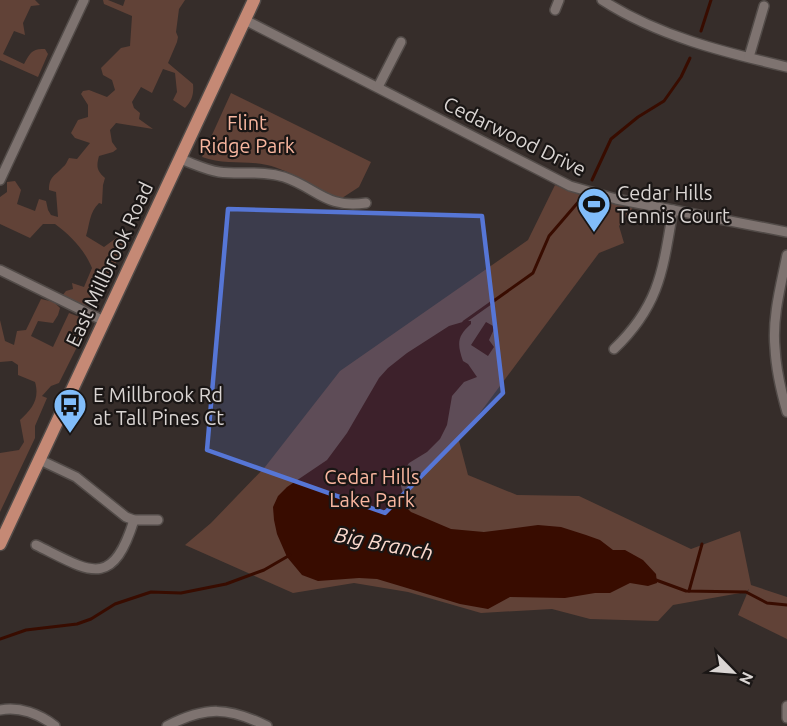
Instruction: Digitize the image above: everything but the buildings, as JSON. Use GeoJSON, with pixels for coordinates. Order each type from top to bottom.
{"type":"FeatureCollection","features":[{"type":"Feature","properties":{"kind":"main road","name":"East Millbrook Road"},"geometry":{"type":"LineString","coordinates":[[0,543],[254,0]]}},
{"type":"Feature","properties":{"kind":"street"},"geometry":{"type":"LineString","coordinates":[[0,180],[84,0]]}},
{"type":"Feature","properties":{"kind":"street"},"geometry":{"type":"LineString","coordinates":[[555,10],[559,0]]}},
{"type":"Feature","properties":{"kind":"street"},"geometry":{"type":"LineString","coordinates":[[602,0],[638,21],[690,42],[787,67]]}},
{"type":"Feature","properties":{"kind":"street"},"geometry":{"type":"LineString","coordinates":[[749,57],[764,6]]}},
{"type":"Feature","properties":{"kind":"street","name":"Cedarwood Drive"},"geometry":{"type":"LineString","coordinates":[[245,20],[570,186],[616,199],[787,232]]}},
{"type":"Feature","properties":{"kind":"street"},"geometry":{"type":"LineString","coordinates":[[378,87],[401,42]]}},
{"type":"Feature","properties":{"kind":"street"},"geometry":{"type":"LineString","coordinates":[[180,159],[219,172],[269,173],[286,178],[326,200],[342,204],[366,203]]}},
{"type":"Feature","properties":{"kind":"street"},"geometry":{"type":"LineString","coordinates":[[614,349],[645,314],[656,290],[673,210]]}},
{"type":"Feature","properties":{"kind":"street"},"geometry":{"type":"LineString","coordinates":[[787,255],[774,331],[779,382],[787,411]]}},
{"type":"Feature","properties":{"kind":"street"},"geometry":{"type":"LineString","coordinates":[[0,270],[104,321]]}},
{"type":"Feature","properties":{"kind":"street"},"geometry":{"type":"LineString","coordinates":[[40,460],[76,477],[126,517],[134,520],[158,520]]}},
{"type":"Feature","properties":{"kind":"street"},"geometry":{"type":"LineString","coordinates":[[36,545],[82,567],[94,570],[105,569],[113,564],[121,551],[134,520]]}},
{"type":"Feature","properties":{"kind":"street"},"geometry":{"type":"LineString","coordinates":[[787,706],[787,718]]}},
{"type":"Feature","properties":{"kind":"street"},"geometry":{"type":"LineString","coordinates":[[0,710],[15,709],[33,713],[55,726]]}},
{"type":"Feature","properties":{"kind":"street"},"geometry":{"type":"LineString","coordinates":[[166,726],[189,716],[222,711],[233,712],[267,726]]}},
{"type":"Feature","properties":{"kind":"highlighted area"},"geometry":{"type":"Polygon","coordinates":[[[228,209],[482,216],[503,393],[385,513],[207,450],[228,209]]]}},
{"type":"Feature","properties":{"kind":"green space"},"geometry":{"type":"Polygon","coordinates":[[[0,0],[35,0],[40,5],[31,6],[23,23],[25,35],[14,31],[3,54],[24,64],[32,52],[45,49],[48,54],[38,77],[0,60],[0,0]]]}},
{"type":"Feature","properties":{"kind":"green space"},"geometry":{"type":"Polygon","coordinates":[[[103,0],[123,6],[125,0],[185,0],[179,9],[177,42],[168,63],[193,84],[193,91],[191,100],[185,108],[173,100],[177,92],[175,73],[163,69],[152,93],[141,87],[132,102],[134,108],[140,113],[139,119],[153,129],[116,123],[110,130],[112,142],[117,149],[99,156],[98,168],[105,178],[102,204],[99,203],[93,211],[86,236],[104,247],[123,233],[129,237],[109,277],[89,307],[62,296],[66,291],[73,289],[72,283],[84,287],[92,268],[81,249],[55,224],[43,224],[30,238],[0,224],[0,197],[7,192],[7,182],[15,181],[21,190],[17,204],[35,211],[39,199],[46,201],[51,215],[58,217],[56,192],[49,190],[50,182],[69,158],[77,159],[90,143],[75,138],[71,133],[78,120],[88,117],[88,105],[81,94],[89,90],[107,97],[115,90],[112,80],[103,75],[101,68],[121,48],[130,46],[132,16],[104,4],[103,0]]]}},
{"type":"Feature","properties":{"kind":"green space","name":"Flint Ridge Park"},"geometry":{"type":"Polygon","coordinates":[[[231,93],[371,162],[359,187],[339,200],[276,167],[218,161],[202,157],[231,93]]]}},
{"type":"Feature","properties":{"kind":"green space","name":"Cedar Hills Lake Park"},"geometry":{"type":"Polygon","coordinates":[[[555,185],[590,199],[635,205],[619,226],[624,243],[599,253],[459,441],[468,475],[517,495],[579,496],[691,549],[740,531],[751,585],[787,597],[787,639],[738,615],[749,589],[746,592],[673,605],[658,621],[590,619],[552,609],[481,613],[408,592],[354,583],[293,593],[185,545],[211,523],[265,467],[340,371],[528,240],[555,185]]]}},
{"type":"Feature","properties":{"kind":"green space"},"geometry":{"type":"Polygon","coordinates":[[[41,299],[54,302],[60,308],[53,323],[38,321],[31,336],[53,347],[69,313],[90,321],[59,383],[51,386],[42,396],[47,398],[35,426],[35,438],[0,512],[0,453],[19,450],[24,442],[20,420],[36,399],[36,388],[35,382],[18,375],[18,365],[12,361],[0,362],[0,320],[5,341],[14,345],[17,331],[26,330],[41,299]]]}},
{"type":"Feature","properties":{"kind":"water"},"geometry":{"type":"Polygon","coordinates":[[[471,321],[471,324],[461,336],[460,350],[463,361],[477,377],[464,382],[452,396],[447,425],[440,439],[427,452],[409,463],[404,471],[401,486],[406,507],[411,512],[451,529],[484,532],[538,525],[561,527],[600,540],[613,550],[625,550],[643,560],[656,574],[657,583],[648,586],[630,583],[610,593],[565,598],[510,597],[488,609],[460,604],[377,579],[318,581],[302,575],[287,557],[277,534],[274,520],[273,507],[278,496],[287,487],[327,460],[347,433],[379,378],[388,368],[449,326],[471,321]]]}},
{"type":"Feature","properties":{"kind":"water"},"geometry":{"type":"Polygon","coordinates":[[[486,322],[495,327],[489,340],[494,347],[488,356],[471,345],[486,322]]]}},
{"type":"Feature","properties":{"kind":"waterway"},"geometry":{"type":"LineString","coordinates":[[701,31],[711,0]]}},
{"type":"Feature","properties":{"kind":"waterway"},"geometry":{"type":"LineString","coordinates":[[592,180],[611,139],[638,117],[664,101],[681,77],[690,58]]}},
{"type":"Feature","properties":{"kind":"waterway"},"geometry":{"type":"LineString","coordinates":[[464,322],[533,273],[549,236],[580,200]]}},
{"type":"Feature","properties":{"kind":"waterway"},"geometry":{"type":"LineString","coordinates":[[689,591],[702,544]]}},
{"type":"Feature","properties":{"kind":"waterway","name":"Big Branch"},"geometry":{"type":"LineString","coordinates":[[0,639],[26,630],[77,624],[91,619],[115,604],[151,592],[181,593],[226,584],[264,570],[290,555]]}},
{"type":"Feature","properties":{"kind":"waterway","name":"Big Branch"},"geometry":{"type":"LineString","coordinates":[[656,580],[686,591],[746,592],[767,603],[787,605]]}},
{"type":"Feature","properties":{"kind":"place","name":"Cedar Hills Tennis Court"},"geometry":{"type":"Point","coordinates":[594,233]}},
{"type":"Feature","properties":{"kind":"place","name":"E Millbrook Rd at Tall Pines Ct"},"geometry":{"type":"Point","coordinates":[70,434]}}]}
